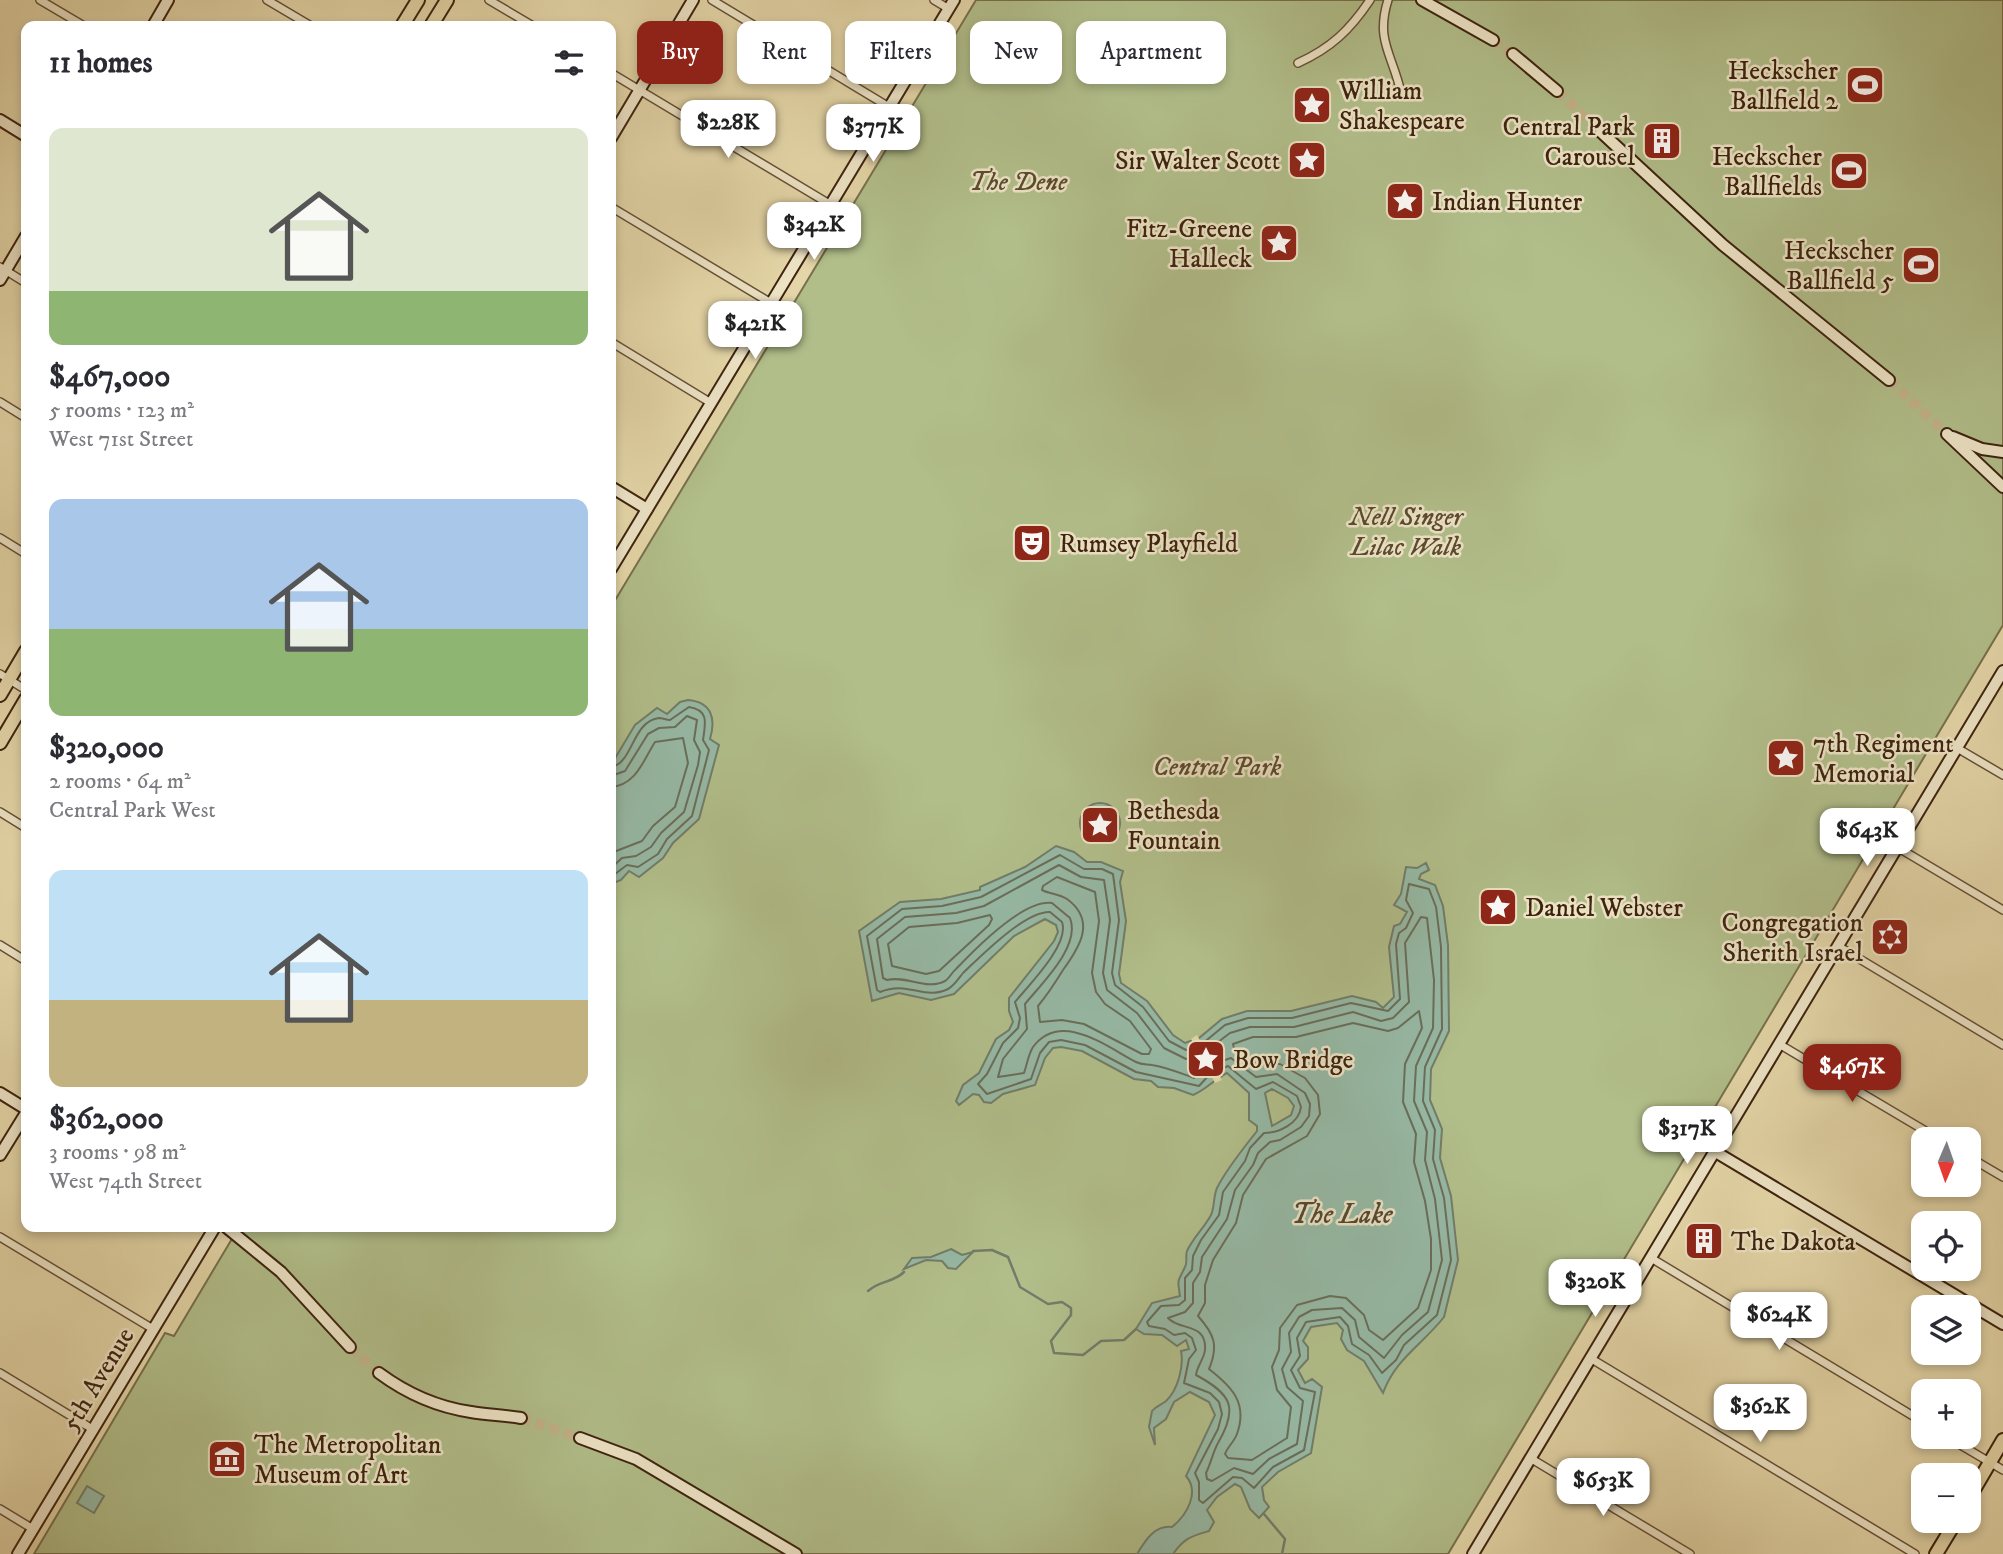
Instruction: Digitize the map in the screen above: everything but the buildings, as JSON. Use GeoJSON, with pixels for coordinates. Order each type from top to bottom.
{"type":"FeatureCollection","features":[{"type":"Feature","properties":{"kind":"main road"},"geometry":{"type":"LineString","coordinates":[[156,21],[168,0]]}},
{"type":"Feature","properties":{"kind":"main road"},"geometry":{"type":"LineString","coordinates":[[405,21],[418,0]]}},
{"type":"Feature","properties":{"kind":"main road"},"geometry":{"type":"LineString","coordinates":[[434,21],[447,0]]}},
{"type":"Feature","properties":{"kind":"main road"},"geometry":{"type":"LineString","coordinates":[[616,129],[693,0]]}},
{"type":"Feature","properties":{"kind":"main road"},"geometry":{"type":"LineString","coordinates":[[1422,0],[1493,40]]}},
{"type":"Feature","properties":{"kind":"main road"},"geometry":{"type":"LineString","coordinates":[[616,561],[951,4]]}},
{"type":"Feature","properties":{"kind":"main road"},"geometry":{"type":"LineString","coordinates":[[1513,54],[1557,91]]}},
{"type":"Feature","properties":{"kind":"main road"},"geometry":{"type":"LineString","coordinates":[[0,120],[21,133]]}},
{"type":"Feature","properties":{"kind":"main road"},"geometry":{"type":"LineString","coordinates":[[1601,132],[1723,245],[1889,380]]}},
{"type":"Feature","properties":{"kind":"main road"},"geometry":{"type":"LineString","coordinates":[[2,273],[21,244]]}},
{"type":"Feature","properties":{"kind":"main road"},"geometry":{"type":"LineString","coordinates":[[2003,452],[1982,449],[1947,434],[2003,487]]}},
{"type":"Feature","properties":{"kind":"main road"},"geometry":{"type":"LineString","coordinates":[[616,489],[647,509]]}},
{"type":"Feature","properties":{"kind":"main road"},"geometry":{"type":"LineString","coordinates":[[0,695],[5,677],[21,657]]}},
{"type":"Feature","properties":{"kind":"main road"},"geometry":{"type":"LineString","coordinates":[[1473,1554],[2003,671]]}},
{"type":"Feature","properties":{"kind":"main road"},"geometry":{"type":"LineString","coordinates":[[0,743],[21,707]]}},
{"type":"Feature","properties":{"kind":"main road"},"geometry":{"type":"LineString","coordinates":[[0,1093],[21,1108]]}},
{"type":"Feature","properties":{"kind":"main road"},"geometry":{"type":"LineString","coordinates":[[0,1155],[21,1119]]}},
{"type":"Feature","properties":{"kind":"main road"},"geometry":{"type":"LineString","coordinates":[[1714,1151],[2003,1324]]}},
{"type":"Feature","properties":{"kind":"main road","name":"5th Avenue"},"geometry":{"type":"LineString","coordinates":[[18,1554],[212,1232]]}},
{"type":"Feature","properties":{"kind":"main road"},"geometry":{"type":"LineString","coordinates":[[232,1232],[275,1266],[350,1347]]}},
{"type":"Feature","properties":{"kind":"main road"},"geometry":{"type":"LineString","coordinates":[[379,1373],[407,1391],[446,1407],[521,1418]]}},
{"type":"Feature","properties":{"kind":"main road"},"geometry":{"type":"LineString","coordinates":[[580,1438],[636,1459],[796,1554]]}},
{"type":"Feature","properties":{"kind":"main road"},"geometry":{"type":"LineString","coordinates":[[1981,1477],[2003,1440]]}},
{"type":"Feature","properties":{"kind":"main road"},"geometry":{"type":"LineString","coordinates":[[1936,1554],[1949,1533]]}},
{"type":"Feature","properties":{"kind":"street"},"geometry":{"type":"LineString","coordinates":[[40,0],[76,21]]}},
{"type":"Feature","properties":{"kind":"street"},"geometry":{"type":"LineString","coordinates":[[267,0],[303,21]]}},
{"type":"Feature","properties":{"kind":"street"},"geometry":{"type":"LineString","coordinates":[[489,0],[525,21]]}},
{"type":"Feature","properties":{"kind":"street"},"geometry":{"type":"LineString","coordinates":[[712,0],[889,107]]}},
{"type":"Feature","properties":{"kind":"street"},"geometry":{"type":"LineString","coordinates":[[934,0],[951,4]]}},
{"type":"Feature","properties":{"kind":"street"},"geometry":{"type":"LineString","coordinates":[[1298,63],[1326,50],[1339,39],[1353,26],[1370,0]]}},
{"type":"Feature","properties":{"kind":"street"},"geometry":{"type":"LineString","coordinates":[[1388,0],[1382,20],[1382,37],[1401,93]]}},
{"type":"Feature","properties":{"kind":"street"},"geometry":{"type":"LineString","coordinates":[[616,76],[831,205]]}},
{"type":"Feature","properties":{"kind":"street"},"geometry":{"type":"LineString","coordinates":[[616,210],[771,303]]}},
{"type":"Feature","properties":{"kind":"street"},"geometry":{"type":"LineString","coordinates":[[2,273],[21,281]]}},
{"type":"Feature","properties":{"kind":"street"},"geometry":{"type":"LineString","coordinates":[[616,345],[711,403]]}},
{"type":"Feature","properties":{"kind":"street"},"geometry":{"type":"LineString","coordinates":[[0,402],[21,415]]}},
{"type":"Feature","properties":{"kind":"street"},"geometry":{"type":"LineString","coordinates":[[0,538],[21,551]]}},
{"type":"Feature","properties":{"kind":"street"},"geometry":{"type":"LineString","coordinates":[[5,677],[21,687]]}},
{"type":"Feature","properties":{"kind":"street"},"geometry":{"type":"LineString","coordinates":[[1957,748],[2003,775]]}},
{"type":"Feature","properties":{"kind":"street"},"geometry":{"type":"LineString","coordinates":[[0,812],[21,825]]}},
{"type":"Feature","properties":{"kind":"street"},"geometry":{"type":"LineString","coordinates":[[1897,847],[2003,911]]}},
{"type":"Feature","properties":{"kind":"street"},"geometry":{"type":"LineString","coordinates":[[0,945],[21,958]]}},
{"type":"Feature","properties":{"kind":"street"},"geometry":{"type":"LineString","coordinates":[[1838,946],[2003,1045]]}},
{"type":"Feature","properties":{"kind":"street"},"geometry":{"type":"LineString","coordinates":[[1779,1044],[1919,1127]]}},
{"type":"Feature","properties":{"kind":"street"},"geometry":{"type":"LineString","coordinates":[[1981,1164],[2003,1177]]}},
{"type":"Feature","properties":{"kind":"street"},"geometry":{"type":"LineString","coordinates":[[0,1237],[153,1329]]}},
{"type":"Feature","properties":{"kind":"street"},"geometry":{"type":"LineString","coordinates":[[1651,1258],[1911,1415]]}},
{"type":"Feature","properties":{"kind":"street"},"geometry":{"type":"LineString","coordinates":[[1590,1358],[1915,1554]]}},
{"type":"Feature","properties":{"kind":"street"},"geometry":{"type":"LineString","coordinates":[[0,1373],[94,1430]]}},
{"type":"Feature","properties":{"kind":"street"},"geometry":{"type":"LineString","coordinates":[[1968,1449],[2003,1470]]}},
{"type":"Feature","properties":{"kind":"street"},"geometry":{"type":"LineString","coordinates":[[1530,1458],[1690,1554]]}},
{"type":"Feature","properties":{"kind":"street"},"geometry":{"type":"LineString","coordinates":[[0,1509],[33,1529]]}},
{"type":"Feature","properties":{"kind":"green space","name":"Central Park"},"geometry":{"type":"Polygon","coordinates":[[[976,0],[2003,0],[2003,625],[1448,1554],[34,1554],[165,1333],[174,1336],[236,1232],[616,1232],[616,599],[925,84],[956,84],[956,33],[976,0]]]}},
{"type":"Feature","properties":{"kind":"water"},"geometry":{"type":"Polygon","coordinates":[[[696,701],[707,708],[712,718],[710,739],[719,745],[699,819],[673,843],[663,858],[639,877],[629,871],[616,882],[616,757],[635,725],[657,708],[667,714],[680,702],[696,701]]]}},
{"type":"Feature","properties":{"kind":"water","name":"Bethesda Fountain"},"geometry":{"type":"Polygon","coordinates":[[[1100,803],[1108,804],[1114,809],[1119,815],[1119,831],[1114,837],[1108,842],[1100,843],[1092,842],[1086,837],[1081,831],[1080,823],[1081,815],[1086,809],[1092,804],[1100,803]]]}},
{"type":"Feature","properties":{"kind":"water","name":"The Lake"},"geometry":{"type":"Polygon","coordinates":[[[1056,846],[1074,852],[1087,862],[1101,862],[1123,871],[1120,882],[1126,921],[1119,974],[1121,983],[1147,1001],[1173,1035],[1185,1043],[1199,1038],[1222,1019],[1247,1011],[1291,1011],[1352,996],[1376,1002],[1383,1008],[1394,997],[1389,947],[1394,926],[1400,924],[1407,912],[1394,905],[1401,894],[1406,867],[1417,868],[1426,863],[1429,870],[1421,874],[1419,879],[1435,885],[1443,906],[1448,945],[1449,1031],[1431,1069],[1430,1100],[1442,1129],[1440,1158],[1451,1196],[1458,1260],[1444,1317],[1402,1361],[1383,1393],[1364,1361],[1347,1350],[1341,1339],[1343,1330],[1337,1323],[1311,1327],[1303,1341],[1308,1347],[1308,1359],[1298,1370],[1305,1383],[1312,1379],[1322,1387],[1311,1453],[1278,1472],[1262,1487],[1264,1500],[1269,1507],[1259,1518],[1250,1509],[1241,1487],[1235,1484],[1217,1497],[1207,1510],[1214,1522],[1209,1531],[1189,1538],[1173,1554],[1137,1554],[1155,1531],[1172,1527],[1187,1510],[1192,1489],[1186,1476],[1215,1415],[1209,1402],[1190,1392],[1174,1402],[1166,1419],[1154,1428],[1155,1445],[1149,1427],[1152,1411],[1174,1391],[1181,1371],[1181,1351],[1189,1349],[1186,1340],[1177,1346],[1162,1335],[1144,1334],[1136,1329],[1152,1303],[1180,1296],[1179,1280],[1186,1265],[1187,1251],[1211,1215],[1221,1181],[1257,1131],[1257,1126],[1249,1120],[1249,1093],[1227,1073],[1193,1095],[1174,1088],[1158,1087],[1151,1081],[1134,1079],[1082,1051],[1061,1047],[1053,1048],[1045,1058],[1035,1085],[1003,1094],[991,1103],[984,1102],[979,1095],[973,1094],[959,1105],[956,1101],[963,1085],[979,1073],[996,1039],[1009,1030],[1013,1022],[1009,1011],[1009,998],[1054,941],[1058,932],[1056,925],[1045,919],[1014,936],[954,994],[931,1000],[899,993],[872,1001],[859,931],[900,902],[941,899],[980,890],[980,887],[1025,867],[1056,846]],[[1272,1089],[1265,1093],[1272,1126],[1291,1115],[1294,1106],[1288,1098],[1272,1089]]]}},
{"type":"Feature","properties":{"kind":"water"},"geometry":{"type":"Polygon","coordinates":[[[951,1249],[962,1255],[973,1252],[956,1269],[948,1268],[942,1261],[926,1260],[904,1269],[912,1258],[931,1257],[951,1249]]]}},
{"type":"Feature","properties":{"kind":"water"},"geometry":{"type":"Polygon","coordinates":[[[87,1486],[104,1496],[94,1513],[77,1503],[87,1486]]]}},
{"type":"Feature","properties":{"kind":"pier","name":"Bow Bridge"},"geometry":{"type":"Polygon","coordinates":[[[1197,1035],[1222,1080],[1215,1083],[1191,1039],[1197,1035]]]}},
{"type":"Feature","properties":{"kind":"waterway"},"geometry":{"type":"LineString","coordinates":[[973,1251],[992,1250],[1008,1257],[1020,1287],[1048,1304],[1062,1302],[1071,1308],[1071,1315],[1051,1341],[1054,1353],[1083,1355],[1101,1341],[1124,1340],[1136,1329]]}},
{"type":"Feature","properties":{"kind":"waterway"},"geometry":{"type":"LineString","coordinates":[[868,1291],[904,1272]]}},
{"type":"Feature","properties":{"kind":"waterway"},"geometry":{"type":"LineString","coordinates":[[1264,1514],[1285,1539],[1282,1554]]}},
{"type":"Feature","properties":{"kind":"tunnel"},"geometry":{"type":"LineString","coordinates":[[1493,40],[1513,54]]}},
{"type":"Feature","properties":{"kind":"tunnel"},"geometry":{"type":"LineString","coordinates":[[1557,91],[1601,132]]}},
{"type":"Feature","properties":{"kind":"tunnel"},"geometry":{"type":"LineString","coordinates":[[1889,380],[1947,434]]}},
{"type":"Feature","properties":{"kind":"tunnel"},"geometry":{"type":"LineString","coordinates":[[350,1347],[379,1373]]}},
{"type":"Feature","properties":{"kind":"tunnel"},"geometry":{"type":"LineString","coordinates":[[521,1418],[580,1438]]}},
{"type":"Feature","properties":{"kind":"place","name":"Heckscher Ballfield 2"},"geometry":{"type":"Point","coordinates":[1865,85]}},
{"type":"Feature","properties":{"kind":"place","name":"William Shakespeare"},"geometry":{"type":"Point","coordinates":[1312,105]}},
{"type":"Feature","properties":{"kind":"place","name":"Central Park Carousel"},"geometry":{"type":"Point","coordinates":[1662,141]}},
{"type":"Feature","properties":{"kind":"place","name":"Sir Walter Scott"},"geometry":{"type":"Point","coordinates":[1307,160]}},
{"type":"Feature","properties":{"kind":"place","name":"Heckscher Ballfields"},"geometry":{"type":"Point","coordinates":[1849,171]}},
{"type":"Feature","properties":{"kind":"place","name":"Indian Hunter"},"geometry":{"type":"Point","coordinates":[1405,201]}},
{"type":"Feature","properties":{"kind":"place","name":"Fitz-Greene Halleck"},"geometry":{"type":"Point","coordinates":[1279,243]}},
{"type":"Feature","properties":{"kind":"place","name":"Heckscher Ballfield 5"},"geometry":{"type":"Point","coordinates":[1921,265]}},
{"type":"Feature","properties":{"kind":"place","name":"Rumsey Playfield"},"geometry":{"type":"Point","coordinates":[1032,543]}},
{"type":"Feature","properties":{"kind":"place","name":"7th Regiment Memorial"},"geometry":{"type":"Point","coordinates":[1786,758]}},
{"type":"Feature","properties":{"kind":"place","name":"Bethesda Fountain"},"geometry":{"type":"Point","coordinates":[1100,825]}},
{"type":"Feature","properties":{"kind":"place","name":"Daniel Webster"},"geometry":{"type":"Point","coordinates":[1498,907]}},
{"type":"Feature","properties":{"kind":"place","name":"Congregation Sherith Israel"},"geometry":{"type":"Point","coordinates":[1890,937]}},
{"type":"Feature","properties":{"kind":"place","name":"Bow Bridge"},"geometry":{"type":"Point","coordinates":[1206,1059]}},
{"type":"Feature","properties":{"kind":"place","name":"The Dakota"},"geometry":{"type":"Point","coordinates":[1704,1241]}},
{"type":"Feature","properties":{"kind":"place","name":"The Metropolitan Museum of Art"},"geometry":{"type":"Point","coordinates":[227,1459]}},
{"type":"Feature","properties":{"kind":"park label","name":"The Dene"},"geometry":{"type":"Point","coordinates":[1018,181]}},
{"type":"Feature","properties":{"kind":"park label","name":"Nell Singer Lilac Walk"},"geometry":{"type":"Point","coordinates":[1406,531]}}]}
